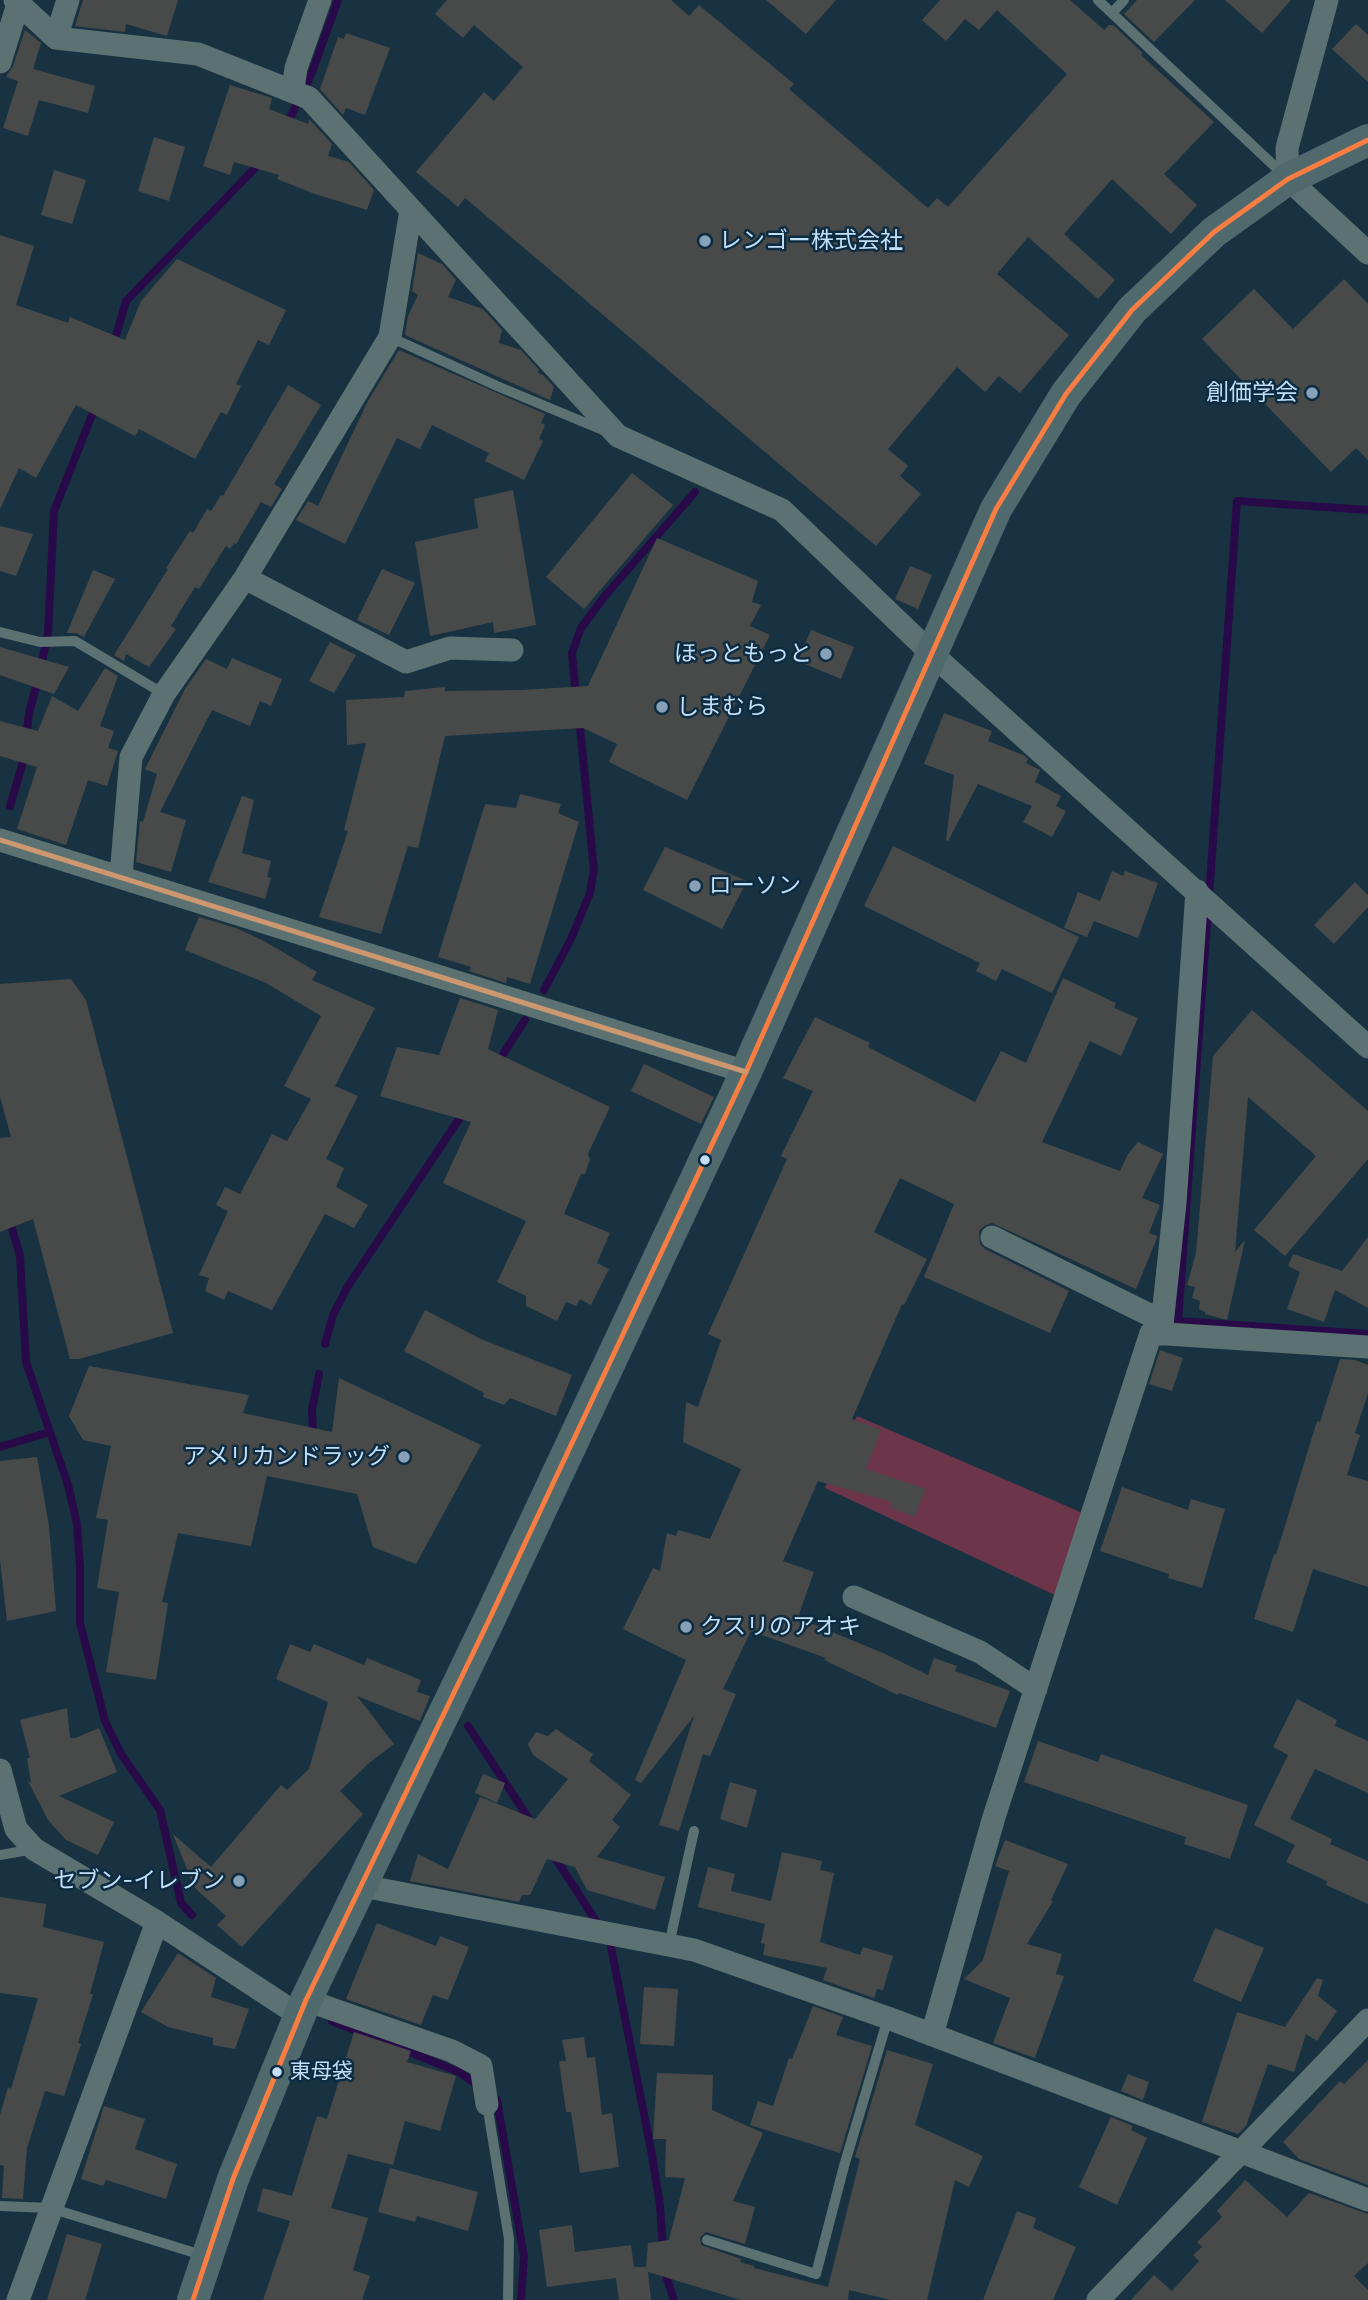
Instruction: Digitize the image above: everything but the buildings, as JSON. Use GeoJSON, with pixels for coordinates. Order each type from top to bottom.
{"type":"FeatureCollection","features":[{"type":"Feature","properties":{"kind":"main road"},"geometry":{"type":"LineString","coordinates":[[193,2300],[233,2179],[303,2008],[746,1072],[996,509],[1066,394],[1132,310],[1214,232],[1289,178],[1368,140]]}},
{"type":"Feature","properties":{"kind":"street"},"geometry":{"type":"LineString","coordinates":[[56,38],[68,0]]}},
{"type":"Feature","properties":{"kind":"street"},"geometry":{"type":"LineString","coordinates":[[301,94],[296,68],[320,0]]}},
{"type":"Feature","properties":{"kind":"street"},"geometry":{"type":"LineString","coordinates":[[1327,0],[1287,148],[1289,178],[1368,253]]}},
{"type":"Feature","properties":{"kind":"street"},"geometry":{"type":"LineString","coordinates":[[1,54],[17,2],[56,38],[198,54],[301,94],[618,436],[782,510],[932,654],[1368,1047]]}},
{"type":"Feature","properties":{"kind":"street"},"geometry":{"type":"LineString","coordinates":[[121,876],[131,757],[164,694],[245,578],[390,337],[411,210]]}},
{"type":"Feature","properties":{"kind":"street"},"geometry":{"type":"LineString","coordinates":[[245,578],[406,662],[450,648],[512,650]]}},
{"type":"Feature","properties":{"kind":"street"},"geometry":{"type":"LineString","coordinates":[[0,840],[746,1072]]}},
{"type":"Feature","properties":{"kind":"street"},"geometry":{"type":"LineString","coordinates":[[1161,1327],[1175,1203],[1196,891]]}},
{"type":"Feature","properties":{"kind":"street"},"geometry":{"type":"LineString","coordinates":[[992,1237],[1161,1327],[1368,1347]]}},
{"type":"Feature","properties":{"kind":"street"},"geometry":{"type":"LineString","coordinates":[[932,2035],[994,1818],[1151,1333],[1161,1327]]}},
{"type":"Feature","properties":{"kind":"street"},"geometry":{"type":"LineString","coordinates":[[854,1597],[980,1652],[1036,1689]]}},
{"type":"Feature","properties":{"kind":"street"},"geometry":{"type":"LineString","coordinates":[[0,1770],[16,1829],[34,1849],[303,2008],[453,2051],[481,2066],[487,2105]]}},
{"type":"Feature","properties":{"kind":"street"},"geometry":{"type":"LineString","coordinates":[[363,1886],[694,1950],[888,2018],[1368,2200]]}},
{"type":"Feature","properties":{"kind":"street"},"geometry":{"type":"LineString","coordinates":[[18,2300],[157,1922]]}},
{"type":"Feature","properties":{"kind":"street"},"geometry":{"type":"LineString","coordinates":[[1098,2300],[1368,2020]]}},
{"type":"Feature","properties":{"kind":"lane"},"geometry":{"type":"LineString","coordinates":[[1097,0],[1289,178]]}},
{"type":"Feature","properties":{"kind":"lane"},"geometry":{"type":"LineString","coordinates":[[1112,13],[1124,0]]}},
{"type":"Feature","properties":{"kind":"lane"},"geometry":{"type":"LineString","coordinates":[[390,337],[497,386],[618,436]]}},
{"type":"Feature","properties":{"kind":"lane"},"geometry":{"type":"LineString","coordinates":[[0,632],[40,642],[75,641],[164,694]]}},
{"type":"Feature","properties":{"kind":"lane"},"geometry":{"type":"LineString","coordinates":[[669,1945],[694,1831]]}},
{"type":"Feature","properties":{"kind":"lane"},"geometry":{"type":"LineString","coordinates":[[0,1855],[34,1849]]}},
{"type":"Feature","properties":{"kind":"lane"},"geometry":{"type":"LineString","coordinates":[[707,2240],[816,2274],[844,2166],[888,2018]]}},
{"type":"Feature","properties":{"kind":"lane"},"geometry":{"type":"LineString","coordinates":[[487,2105],[509,2239],[508,2300]]}},
{"type":"Feature","properties":{"kind":"lane"},"geometry":{"type":"LineString","coordinates":[[0,2206],[50,2208],[208,2256]]}},
{"type":"Feature","properties":{"kind":"shaded area"},"geometry":{"type":"Polygon","coordinates":[[[857,1416],[1085,1514],[1055,1595],[825,1488],[857,1416]]]}},
{"type":"Feature","properties":{"kind":"waterway"},"geometry":{"type":"LineString","coordinates":[[287,124],[311,75],[338,0]]}},
{"type":"Feature","properties":{"kind":"waterway"},"geometry":{"type":"LineString","coordinates":[[113,346],[126,301],[262,161]]}},
{"type":"Feature","properties":{"kind":"waterway"},"geometry":{"type":"LineString","coordinates":[[41,667],[48,633],[54,511],[96,405]]}},
{"type":"Feature","properties":{"kind":"waterway"},"geometry":{"type":"LineString","coordinates":[[576,698],[572,653],[581,628],[604,597],[695,492]]}},
{"type":"Feature","properties":{"kind":"waterway"},"geometry":{"type":"LineString","coordinates":[[1209,897],[1237,501],[1368,510]]}},
{"type":"Feature","properties":{"kind":"waterway"},"geometry":{"type":"LineString","coordinates":[[26,739],[29,713],[38,679]]}},
{"type":"Feature","properties":{"kind":"waterway"},"geometry":{"type":"LineString","coordinates":[[544,990],[571,939],[590,893],[594,870],[579,717]]}},
{"type":"Feature","properties":{"kind":"waterway"},"geometry":{"type":"LineString","coordinates":[[10,806],[25,755]]}},
{"type":"Feature","properties":{"kind":"waterway"},"geometry":{"type":"LineString","coordinates":[[1208,910],[1178,1321],[1368,1334]]}},
{"type":"Feature","properties":{"kind":"waterway"},"geometry":{"type":"LineString","coordinates":[[498,1062],[525,1020]]}},
{"type":"Feature","properties":{"kind":"waterway"},"geometry":{"type":"LineString","coordinates":[[325,1344],[333,1315],[348,1286],[465,1110]]}},
{"type":"Feature","properties":{"kind":"waterway"},"geometry":{"type":"LineString","coordinates":[[9,1218],[20,1256],[26,1362],[68,1485],[77,1524],[80,1623],[105,1721],[121,1754],[160,1810],[181,1903],[192,1915]]}},
{"type":"Feature","properties":{"kind":"waterway"},"geometry":{"type":"LineString","coordinates":[[313,1437],[312,1410],[319,1374]]}},
{"type":"Feature","properties":{"kind":"waterway"},"geometry":{"type":"LineString","coordinates":[[0,1447],[50,1432]]}},
{"type":"Feature","properties":{"kind":"waterway"},"geometry":{"type":"LineString","coordinates":[[468,1726],[533,1825]]}},
{"type":"Feature","properties":{"kind":"waterway"},"geometry":{"type":"LineString","coordinates":[[552,1853],[598,1924]]}},
{"type":"Feature","properties":{"kind":"waterway"},"geometry":{"type":"LineString","coordinates":[[611,1947],[652,2155],[660,2205],[663,2250]]}},
{"type":"Feature","properties":{"kind":"waterway"},"geometry":{"type":"LineString","coordinates":[[332,2021],[459,2072],[480,2087]]}},
{"type":"Feature","properties":{"kind":"waterway"},"geometry":{"type":"LineString","coordinates":[[494,2097],[497,2100],[524,2257],[521,2300]]}},
{"type":"Feature","properties":{"kind":"waterway"},"geometry":{"type":"LineString","coordinates":[[664,2270],[674,2300]]}},
{"type":"Feature","properties":{"kind":"transit line"},"geometry":{"type":"LineString","coordinates":[[193,2300],[233,2179],[306,2000],[489,1620],[746,1072],[996,509],[1066,394],[1132,310],[1214,232],[1288,179],[1368,140]]}},
{"type":"Feature","properties":{"kind":"transit line"},"geometry":{"type":"LineString","coordinates":[[0,840],[746,1072]]}},
{"type":"Feature","properties":{"kind":"place","name":"レンゴー株式会社"},"geometry":{"type":"Point","coordinates":[705,241]}},
{"type":"Feature","properties":{"kind":"place","name":"創価学会"},"geometry":{"type":"Point","coordinates":[1312,393]}},
{"type":"Feature","properties":{"kind":"place","name":"ほっともっと"},"geometry":{"type":"Point","coordinates":[826,654]}},
{"type":"Feature","properties":{"kind":"place","name":"しまむら"},"geometry":{"type":"Point","coordinates":[662,707]}},
{"type":"Feature","properties":{"kind":"place","name":"ローソン"},"geometry":{"type":"Point","coordinates":[695,886]}},
{"type":"Feature","properties":{"kind":"place","name":"アメリカンドラッグ"},"geometry":{"type":"Point","coordinates":[404,1457]}},
{"type":"Feature","properties":{"kind":"place","name":"クスリのアオキ"},"geometry":{"type":"Point","coordinates":[686,1627]}},
{"type":"Feature","properties":{"kind":"place","name":"セブン-イレブン"},"geometry":{"type":"Point","coordinates":[239,1881]}},
{"type":"Feature","properties":{"kind":"place","name":"東母袋"},"geometry":{"type":"Point","coordinates":[277,2072]}}]}
